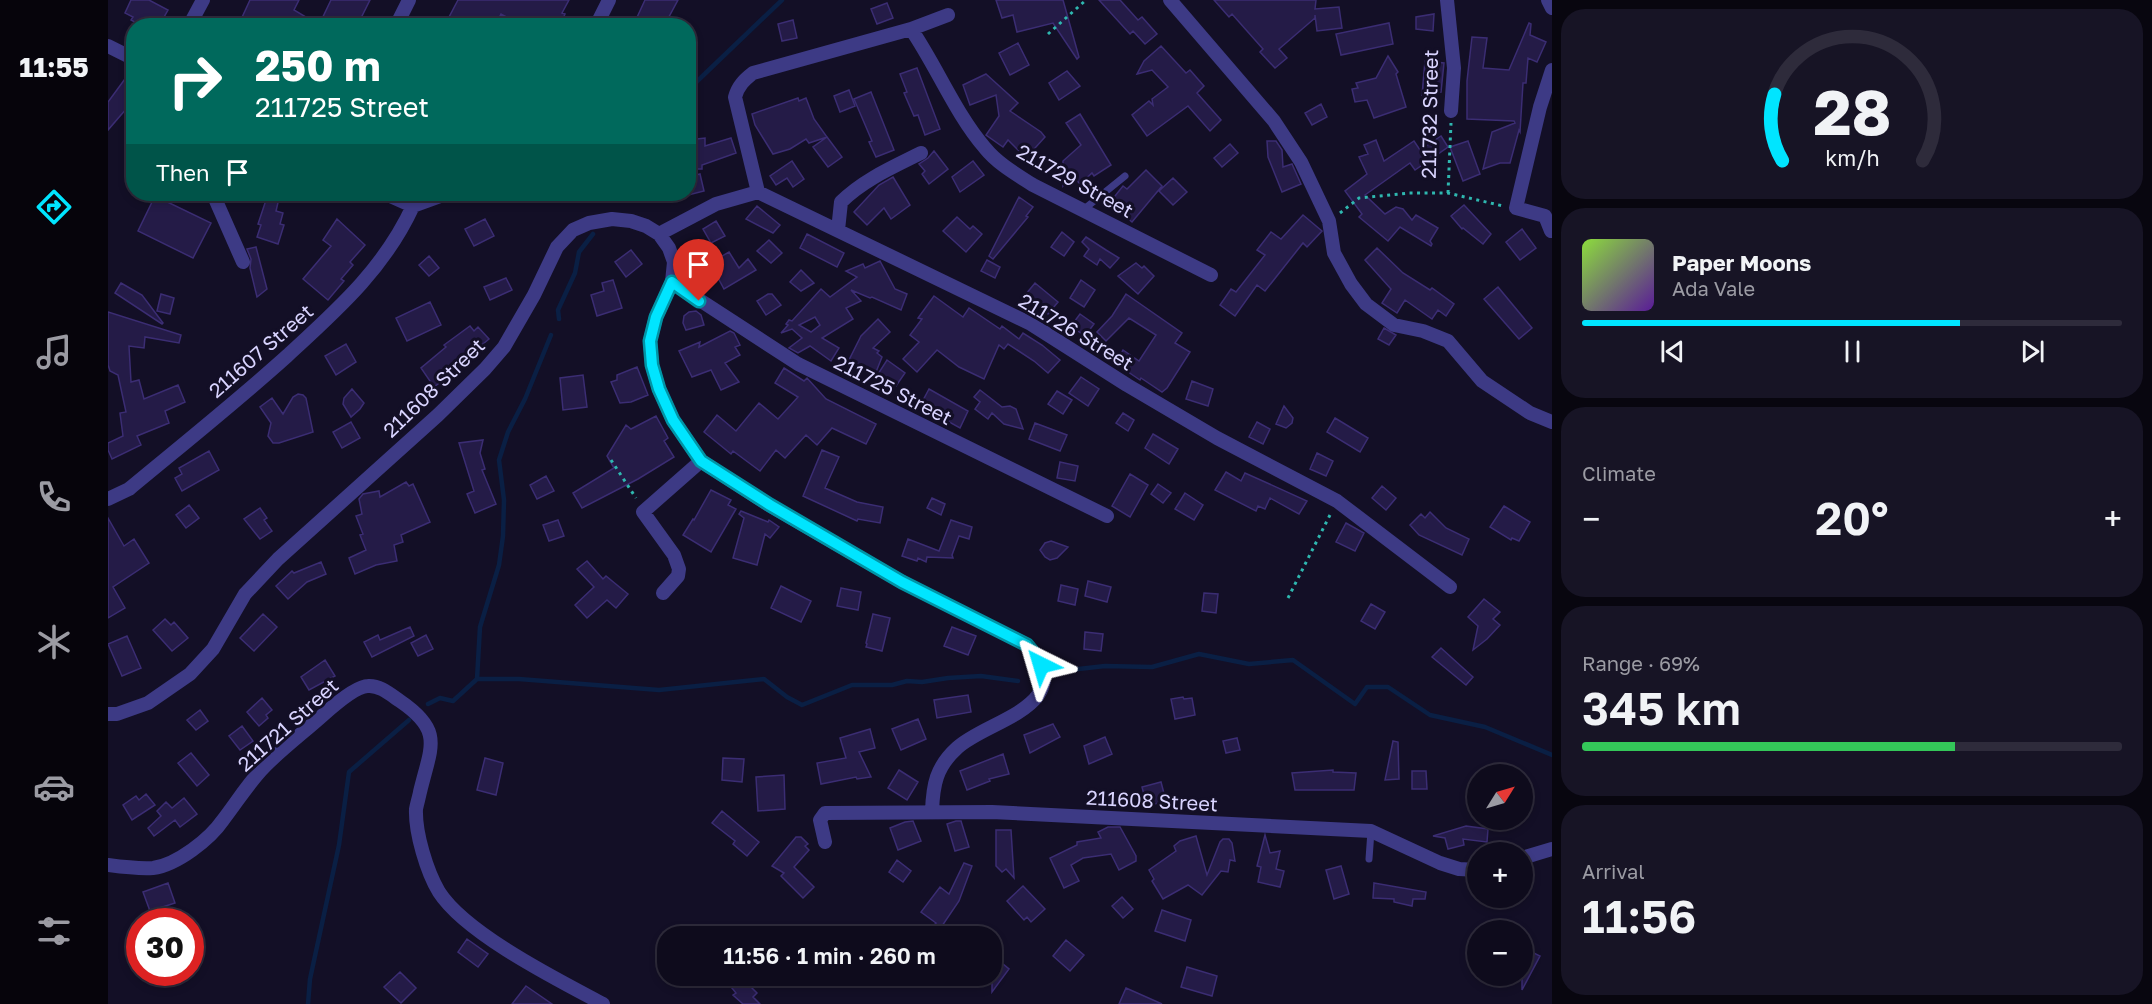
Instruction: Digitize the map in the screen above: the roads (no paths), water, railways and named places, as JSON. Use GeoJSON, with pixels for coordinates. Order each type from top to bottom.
{"type":"FeatureCollection","features":[{"type":"Feature","properties":{"kind":"street"},"geometry":{"type":"LineString","coordinates":[[193,18],[203,0]]}},
{"type":"Feature","properties":{"kind":"street"},"geometry":{"type":"LineString","coordinates":[[400,18],[409,0]]}},
{"type":"Feature","properties":{"kind":"street"},"geometry":{"type":"LineString","coordinates":[[600,18],[609,0]]}},
{"type":"Feature","properties":{"kind":"street"},"geometry":{"type":"LineString","coordinates":[[1170,0],[1274,121],[1300,162],[1329,221],[1334,253],[1351,284],[1366,304],[1394,325],[1423,331],[1448,341],[1482,381],[1530,413],[1552,422]]}},
{"type":"Feature","properties":{"kind":"street","name":"211732 Street"},"geometry":{"type":"LineString","coordinates":[[1447,0],[1454,68],[1451,111]]}},
{"type":"Feature","properties":{"kind":"street"},"geometry":{"type":"LineString","coordinates":[[1548,0],[1552,8]]}},
{"type":"Feature","properties":{"kind":"street"},"geometry":{"type":"LineString","coordinates":[[932,811],[933,788],[940,769],[950,755],[965,742],[1020,714],[1033,700],[1043,681],[1041,665],[1036,656],[1027,645],[902,582],[770,505],[701,461],[673,420],[659,389],[652,365],[650,341],[656,317],[672,282],[674,262],[669,248],[659,234],[716,204],[758,192],[735,97],[744,80],[753,73],[911,29],[948,15]]}},
{"type":"Feature","properties":{"kind":"street","name":"211729 Street"},"geometry":{"type":"LineString","coordinates":[[911,29],[965,119],[985,148],[1005,167],[1033,185],[1211,275]]}},
{"type":"Feature","properties":{"kind":"street"},"geometry":{"type":"LineString","coordinates":[[108,46],[126,55]]}},
{"type":"Feature","properties":{"kind":"street"},"geometry":{"type":"LineString","coordinates":[[1551,231],[1545,216],[1516,208],[1540,106],[1552,70]]}},
{"type":"Feature","properties":{"kind":"street"},"geometry":{"type":"LineString","coordinates":[[838,230],[841,202],[849,194],[871,179],[921,153]]}},
{"type":"Feature","properties":{"kind":"street","name":"211726 Street"},"geometry":{"type":"LineString","coordinates":[[758,192],[1030,324],[1217,438],[1337,501],[1450,587]]}},
{"type":"Feature","properties":{"kind":"street"},"geometry":{"type":"LineString","coordinates":[[216,201],[243,262]]}},
{"type":"Feature","properties":{"kind":"street"},"geometry":{"type":"LineString","coordinates":[[401,201],[412,206],[426,201]]}},
{"type":"Feature","properties":{"kind":"street","name":"211607 Street"},"geometry":{"type":"LineString","coordinates":[[108,499],[129,489],[264,377],[338,310],[363,284],[381,260],[405,222],[412,206]]}},
{"type":"Feature","properties":{"kind":"street","name":"211608 Street"},"geometry":{"type":"LineString","coordinates":[[108,714],[117,714],[148,703],[190,674],[213,649],[245,594],[278,559],[477,377],[504,347],[534,296],[557,247],[573,230],[588,223],[612,219],[632,221],[659,234]]}},
{"type":"Feature","properties":{"kind":"street","name":"211725 Street"},"geometry":{"type":"LineString","coordinates":[[672,282],[798,363],[1107,516]]}},
{"type":"Feature","properties":{"kind":"street"},"geometry":{"type":"LineString","coordinates":[[663,593],[678,576],[678,563],[643,512],[701,461]]}},
{"type":"Feature","properties":{"kind":"street","name":"211721 Street"},"geometry":{"type":"LineString","coordinates":[[108,865],[155,868],[181,857],[222,823],[244,790],[265,765],[330,709],[361,687],[378,687],[418,713],[429,728],[430,751],[416,809],[428,869],[439,891],[464,919],[502,946],[603,1004]]}},
{"type":"Feature","properties":{"kind":"street","name":"211608 Street"},"geometry":{"type":"LineString","coordinates":[[825,842],[820,820],[825,813],[992,812],[1371,831],[1440,863],[1467,869]]}},
{"type":"Feature","properties":{"kind":"street"},"geometry":{"type":"LineString","coordinates":[[1533,855],[1552,849]]}},
{"type":"Feature","properties":{"kind":"street"},"geometry":{"type":"LineString","coordinates":[[573,988],[584,1004]]}},
{"type":"Feature","properties":{"kind":"lane"},"geometry":{"type":"LineString","coordinates":[[1083,210],[1125,176]]}},
{"type":"Feature","properties":{"kind":"lane"},"geometry":{"type":"LineString","coordinates":[[1369,859],[1371,831]]}},
{"type":"Feature","properties":{"kind":"waterway"},"geometry":{"type":"LineString","coordinates":[[696,82],[782,0]]}},
{"type":"Feature","properties":{"kind":"waterway"},"geometry":{"type":"LineString","coordinates":[[559,319],[558,310],[575,273],[579,252],[593,234]]}},
{"type":"Feature","properties":{"kind":"waterway"},"geometry":{"type":"LineString","coordinates":[[477,679],[480,627],[499,565],[503,536],[504,500],[499,460],[508,432],[525,399],[551,335]]}},
{"type":"Feature","properties":{"kind":"waterway"},"geometry":{"type":"LineString","coordinates":[[1061,671],[1105,666],[1152,667],[1199,654],[1249,664],[1293,660],[1355,704],[1367,687],[1388,687],[1430,715],[1485,727],[1552,755]]}},
{"type":"Feature","properties":{"kind":"waterway"},"geometry":{"type":"LineString","coordinates":[[428,704],[440,698],[453,701],[477,679],[519,679],[659,690],[764,679],[787,697],[802,705],[852,685],[892,685],[907,681],[922,682],[981,676],[1018,681]]}},
{"type":"Feature","properties":{"kind":"waterway"},"geometry":{"type":"LineString","coordinates":[[308,1004],[310,979],[339,845],[349,772],[409,720]]}}]}
